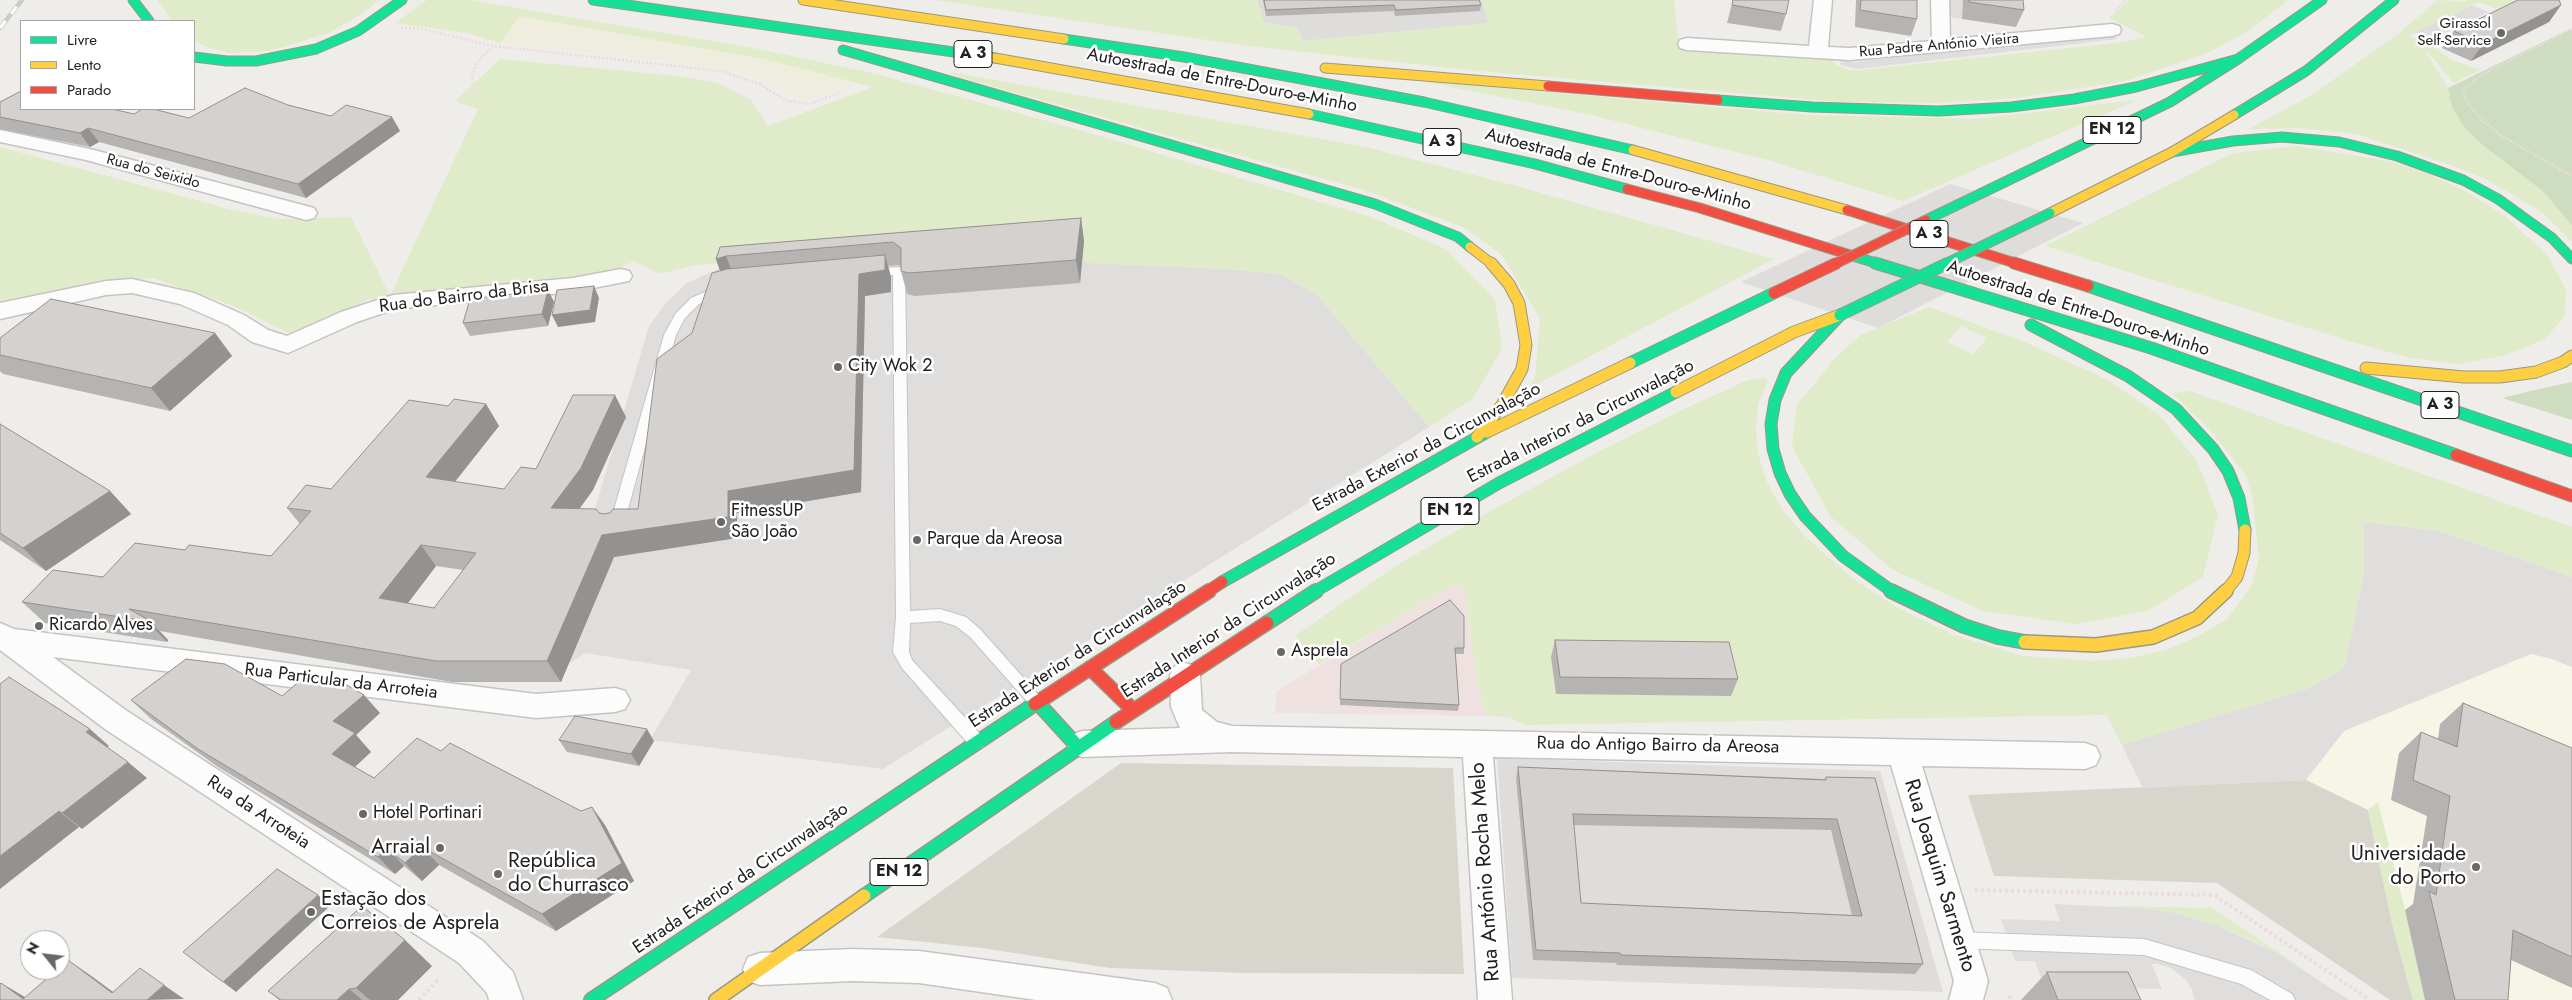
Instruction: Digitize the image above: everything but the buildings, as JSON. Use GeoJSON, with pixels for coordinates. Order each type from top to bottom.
{"type":"FeatureCollection","features":[{"type":"Feature","properties":{"kind":"main road"},"geometry":{"type":"LineString","coordinates":[[133,0],[148,20]]}},
{"type":"Feature","properties":{"kind":"main road"},"geometry":{"type":"LineString","coordinates":[[195,57],[227,61],[256,61],[316,49],[369,24],[402,0]]}},
{"type":"Feature","properties":{"kind":"main road","name":"Autoestrada de Entre-Douro-e-Minho"},"geometry":{"type":"LineString","coordinates":[[593,0],[996,58],[1280,108],[1535,164],[1646,193],[1812,242],[1941,284],[2151,348],[2572,496]]}},
{"type":"Feature","properties":{"kind":"main road","name":"Autoestrada de Entre-Douro-e-Minho"},"geometry":{"type":"LineString","coordinates":[[803,0],[1184,57],[1434,104],[1600,142],[1724,174],[2029,266],[2572,450]]}},
{"type":"Feature","properties":{"kind":"main road","name":"Estrada Exterior da Circunvalação"},"geometry":{"type":"LineString","coordinates":[[591,1000],[1037,702],[1213,587],[1477,437],[2170,102],[2238,59],[2322,0]]}},
{"type":"Feature","properties":{"kind":"main road","name":"Estrada Interior da Circunvalação"},"geometry":{"type":"LineString","coordinates":[[716,1000],[1080,746],[1185,675],[1338,576],[1499,483],[1794,332],[1840,315],[2172,152],[2306,71],[2394,0]]}},
{"type":"Feature","properties":{"kind":"main road"},"geometry":{"type":"LineString","coordinates":[[765,26],[950,82],[1375,204],[1418,219],[1458,237],[1474,248],[1504,278],[1519,303],[1524,323],[1526,344],[1522,369],[1502,405],[1477,437]]}},
{"type":"Feature","properties":{"kind":"main road"},"geometry":{"type":"LineString","coordinates":[[1184,57],[1293,65]]}},
{"type":"Feature","properties":{"kind":"main road"},"geometry":{"type":"LineString","coordinates":[[1313,67],[1812,107],[1929,111],[2011,107],[2074,99],[2145,84],[2238,59]]}},
{"type":"Feature","properties":{"kind":"main road"},"geometry":{"type":"LineString","coordinates":[[2172,152],[2233,141],[2282,137],[2339,142],[2388,153],[2455,177],[2498,199],[2528,218],[2552,238],[2572,259]]}},
{"type":"Feature","properties":{"kind":"main road"},"geometry":{"type":"LineString","coordinates":[[1840,315],[1808,347],[1786,373],[1775,400],[1771,424],[1773,449],[1780,472],[1790,494],[1805,516],[1843,556],[1869,578],[1933,614],[1964,626],[2027,642],[2064,645],[2124,643],[2153,637],[2176,629],[2197,618],[2220,599],[2237,577],[2244,553],[2245,524],[2239,498],[2228,471],[2213,449],[2176,409],[2128,376],[2032,325],[1941,284]]}},
{"type":"Feature","properties":{"kind":"main road"},"geometry":{"type":"LineString","coordinates":[[2308,360],[2422,374],[2500,377],[2536,372],[2563,362],[2572,356]]}},
{"type":"Feature","properties":{"kind":"main road"},"geometry":{"type":"LineString","coordinates":[[1090,668],[1133,710]]}},
{"type":"Feature","properties":{"kind":"main road"},"geometry":{"type":"LineString","coordinates":[[1037,702],[1080,746]]}},
{"type":"Feature","properties":{"kind":"street"},"geometry":{"type":"LineString","coordinates":[[1818,52],[1823,0]]}},
{"type":"Feature","properties":{"kind":"street"},"geometry":{"type":"LineString","coordinates":[[1940,0],[1941,46]]}},
{"type":"Feature","properties":{"kind":"street","name":"Rua Padre António Vieira"},"geometry":{"type":"LineString","coordinates":[[1687,44],[1850,54],[2112,30]]}},
{"type":"Feature","properties":{"kind":"street","name":"Rua do Seixido"},"geometry":{"type":"LineString","coordinates":[[0,136],[87,154],[306,213]]}},
{"type":"Feature","properties":{"kind":"street","name":"Rua do Bairro da Brisa"},"geometry":{"type":"LineString","coordinates":[[0,311],[106,288],[132,286],[186,298],[236,320],[260,336],[288,345],[363,311],[393,302],[573,285],[621,276]]}},
{"type":"Feature","properties":{"kind":"street","name":"Rua Particular da Arroteia"},"geometry":{"type":"LineString","coordinates":[[3,640],[536,706],[615,700]]}},
{"type":"Feature","properties":{"kind":"street","name":"Rua da Arroteia"},"geometry":{"type":"LineString","coordinates":[[3,640],[116,720],[471,952],[501,984],[506,1000]]}},
{"type":"Feature","properties":{"kind":"street","name":"Rua do Antigo Bairro da Areosa"},"geometry":{"type":"LineString","coordinates":[[1185,675],[1186,707],[1190,718],[1208,732],[1231,739]]}},
{"type":"Feature","properties":{"kind":"street","name":"Rua do Antigo Bairro da Areosa"},"geometry":{"type":"LineString","coordinates":[[1080,746],[1231,739],[2085,756]]}},
{"type":"Feature","properties":{"kind":"street","name":"Rua António Rocha Melo"},"geometry":{"type":"LineString","coordinates":[[1476,743],[1495,1000]]}},
{"type":"Feature","properties":{"kind":"street","name":"Rua Joaquim Sarmento"},"geometry":{"type":"LineString","coordinates":[[1902,751],[1971,981],[1966,1000]]}},
{"type":"Feature","properties":{"kind":"street"},"geometry":{"type":"LineString","coordinates":[[760,969],[853,965],[919,967],[1156,1000]]}},
{"type":"Feature","properties":{"kind":"lane"},"geometry":{"type":"LineString","coordinates":[[860,274],[899,271],[903,618],[901,652],[907,664],[977,742]]}},
{"type":"Feature","properties":{"kind":"lane"},"geometry":{"type":"LineString","coordinates":[[616,528],[670,335],[680,316],[695,301],[714,291],[735,285]]}},
{"type":"Feature","properties":{"kind":"lane"},"geometry":{"type":"LineString","coordinates":[[903,618],[940,615],[961,621],[975,633],[1037,702]]}},
{"type":"Feature","properties":{"kind":"lane"},"geometry":{"type":"LineString","coordinates":[[1959,940],[2144,947],[2245,976],[2286,1000]]}},
{"type":"Feature","properties":{"kind":"path"},"geometry":{"type":"LineString","coordinates":[[369,24],[377,29],[418,28],[478,40],[493,46],[722,71],[761,85],[787,102],[810,104],[839,93]]}},
{"type":"Feature","properties":{"kind":"path"},"geometry":{"type":"LineString","coordinates":[[2572,29],[2480,75],[2463,91],[2467,102],[2482,120],[2494,130],[2572,176]]}},
{"type":"Feature","properties":{"kind":"path"},"geometry":{"type":"LineString","coordinates":[[490,103],[473,92],[472,77],[477,62],[493,46]]}},
{"type":"Feature","properties":{"kind":"path"},"geometry":{"type":"LineString","coordinates":[[2527,616],[2553,650],[2572,652]]}},
{"type":"Feature","properties":{"kind":"path"},"geometry":{"type":"LineString","coordinates":[[1945,890],[2214,895],[2370,1000]]}},
{"type":"Feature","properties":{"kind":"path"},"geometry":{"type":"LineString","coordinates":[[419,1000],[439,979]]}},
{"type":"Feature","properties":{"kind":"shaded area"},"geometry":{"type":"Polygon","coordinates":[[[1257,0],[1482,0],[1489,23],[1303,41],[1297,28],[1264,23],[1257,0]]]}},
{"type":"Feature","properties":{"kind":"shaded area"},"geometry":{"type":"Polygon","coordinates":[[[1949,0],[1963,0],[1962,19],[1949,17],[1949,0]]]}},
{"type":"Feature","properties":{"kind":"shaded area"},"geometry":{"type":"Polygon","coordinates":[[[2472,5],[2488,12],[2433,39],[2416,32],[2472,5]]]}},
{"type":"Feature","properties":{"kind":"shaded area"},"geometry":{"type":"Polygon","coordinates":[[[520,16],[763,59],[854,83],[811,99],[796,98],[775,86],[737,71],[673,61],[500,43],[520,16]]]}},
{"type":"Feature","properties":{"kind":"shaded area"},"geometry":{"type":"Polygon","coordinates":[[[2109,33],[2118,39],[1857,69],[1841,65],[1840,60],[1854,62],[2109,33]]]}},
{"type":"Feature","properties":{"kind":"shaded area","name":"Parque da Areosa"},"geometry":{"type":"Polygon","coordinates":[[[1028,247],[1089,263],[1225,269],[1280,274],[1317,295],[1429,427],[883,769],[650,740],[691,670],[585,653],[544,681],[649,326],[665,304],[687,283],[718,269],[759,262],[1028,247]]]}},
{"type":"Feature","properties":{"kind":"shaded area"},"geometry":{"type":"Polygon","coordinates":[[[2364,522],[2439,531],[2572,577],[2572,667],[2549,658],[2531,654],[2344,731],[2306,780],[2143,788],[2122,745],[2307,689],[2344,669],[2364,573],[2364,522]]]}},
{"type":"Feature","properties":{"kind":"shaded area"},"geometry":{"type":"Polygon","coordinates":[[[1454,585],[1465,593],[1478,685],[1487,716],[1275,713],[1276,691],[1454,585]]]}},
{"type":"Feature","properties":{"kind":"shaded area","name":"Universidade do Porto"},"geometry":{"type":"Polygon","coordinates":[[[2531,654],[2549,658],[2572,667],[2572,1000],[2413,1000],[2392,923],[2368,810],[2306,780],[2344,731],[2531,654]]]}},
{"type":"Feature","properties":{"kind":"shaded area"},"geometry":{"type":"Polygon","coordinates":[[[1497,758],[1880,771],[1943,992],[1512,978],[1497,758]]]}},
{"type":"Feature","properties":{"kind":"shaded area"},"geometry":{"type":"Polygon","coordinates":[[[1121,763],[1453,768],[1464,974],[1244,973],[1110,968],[982,948],[877,937],[1121,763]]]}},
{"type":"Feature","properties":{"kind":"shaded area"},"geometry":{"type":"Polygon","coordinates":[[[2306,780],[2368,810],[2392,923],[2413,1000],[2390,1000],[2217,883],[1994,876],[1968,795],[2306,780]]]}},
{"type":"Feature","properties":{"kind":"shaded area"},"geometry":{"type":"Polygon","coordinates":[[[2054,904],[2138,908],[2170,912],[2216,925],[2277,953],[2349,1000],[2194,1000],[2192,989],[2184,978],[2171,968],[2158,964],[2152,964],[2162,989],[2044,986],[2035,961],[2015,961],[2001,919],[2060,921],[2054,904]]]}},
{"type":"Feature","properties":{"kind":"green space"},"geometry":{"type":"Polygon","coordinates":[[[157,0],[379,0],[362,14],[329,33],[270,51],[228,53],[204,46],[195,41],[195,20],[171,20],[157,0]]]}},
{"type":"Feature","properties":{"kind":"green space"},"geometry":{"type":"Polygon","coordinates":[[[427,0],[469,0],[759,49],[876,74],[1083,131],[1371,217],[1446,249],[1495,300],[1502,348],[1473,399],[1429,427],[1317,295],[1280,274],[1225,269],[1089,263],[1028,247],[695,265],[659,274],[634,261],[613,272],[576,279],[370,299],[327,319],[297,337],[234,306],[153,278],[96,284],[0,304],[0,147],[225,208],[279,219],[351,217],[390,296],[478,109],[455,101],[500,59],[677,76],[718,83],[751,100],[768,126],[873,87],[763,59],[520,16],[500,43],[467,33],[395,23],[427,0]]]}},
{"type":"Feature","properties":{"kind":"green space"},"geometry":{"type":"Polygon","coordinates":[[[934,0],[1257,0],[1264,23],[1297,28],[1303,41],[1488,23],[1482,0],[1674,0],[1679,49],[1834,60],[1836,65],[1851,71],[2116,43],[2147,37],[2109,18],[2129,0],[2288,0],[2250,30],[2210,52],[2125,81],[2018,98],[1937,103],[1841,102],[1479,71],[1248,46],[934,0]]]}},
{"type":"Feature","properties":{"kind":"green space"},"geometry":{"type":"Polygon","coordinates":[[[2438,0],[2465,2],[2466,0],[2547,0],[2511,3],[2496,9],[2483,3],[2473,4],[2409,36],[2432,46],[2450,59],[2480,70],[2454,83],[2423,47],[2448,88],[2452,107],[2485,147],[2544,192],[2572,226],[2572,242],[2542,212],[2487,180],[2451,165],[2356,134],[2299,128],[2249,129],[2313,94],[2398,34],[2438,0]]]}},
{"type":"Feature","properties":{"kind":"green space"},"geometry":{"type":"Polygon","coordinates":[[[2572,28],[2572,226],[2544,192],[2485,147],[2465,128],[2452,107],[2448,88],[2572,28]]]}},
{"type":"Feature","properties":{"kind":"green space"},"geometry":{"type":"Polygon","coordinates":[[[945,71],[1366,147],[1513,185],[1774,259],[1528,389],[1535,378],[1540,319],[1502,255],[1465,228],[1367,191],[959,77],[945,71]]]}},
{"type":"Feature","properties":{"kind":"green space"},"geometry":{"type":"Polygon","coordinates":[[[1421,81],[1808,115],[1976,119],[2137,100],[1903,201],[1771,161],[1595,116],[1421,81]]]}},
{"type":"Feature","properties":{"kind":"green space"},"geometry":{"type":"Polygon","coordinates":[[[2296,146],[2388,161],[2424,172],[2467,192],[2505,216],[2549,257],[2566,290],[2565,316],[2545,339],[2503,356],[2458,364],[2410,358],[2349,341],[2045,246],[2233,153],[2296,146]]]}},
{"type":"Feature","properties":{"kind":"green space"},"geometry":{"type":"Polygon","coordinates":[[[1929,307],[2025,342],[2108,380],[2159,415],[2197,461],[2218,514],[2203,577],[2148,611],[2076,624],[1983,611],[1893,570],[1830,516],[1792,446],[1797,405],[1837,356],[1862,334],[1929,307]],[[1961,326],[1947,342],[1973,354],[1987,338],[1961,326]]]}},
{"type":"Feature","properties":{"kind":"green space"},"geometry":{"type":"Polygon","coordinates":[[[1764,377],[1768,381],[1758,404],[1756,430],[1758,453],[1766,480],[1781,508],[1803,534],[1852,578],[1898,608],[1954,635],[2023,656],[2094,661],[2130,658],[2166,650],[2198,636],[2227,619],[2252,585],[2259,559],[2253,500],[2246,476],[2210,430],[2172,393],[2190,391],[2572,527],[2572,577],[2439,531],[2364,522],[2364,573],[2344,669],[2307,689],[2122,745],[2106,715],[1526,725],[1508,717],[1487,716],[1478,685],[1465,593],[1454,585],[1319,664],[1295,636],[1397,565],[1592,455],[1688,407],[1746,381],[1764,377]]]}},
{"type":"Feature","properties":{"kind":"green space"},"geometry":{"type":"Polygon","coordinates":[[[2572,382],[2572,420],[2502,398],[2535,390],[2572,382]]]}},
{"type":"Feature","properties":{"kind":"green space"},"geometry":{"type":"Polygon","coordinates":[[[2378,802],[2425,1000],[2413,1000],[2392,923],[2368,810],[2378,802]]]}},
{"type":"Feature","properties":{"kind":"green space"},"geometry":{"type":"Polygon","coordinates":[[[2110,906],[2212,908],[2307,971],[2262,945],[2216,925],[2170,912],[2110,906]]]}},
{"type":"Feature","properties":{"kind":"pier"},"geometry":{"type":"Polygon","coordinates":[[[1950,184],[2083,223],[1878,328],[1741,282],[1950,184]]]}},
{"type":"Feature","properties":{"kind":"railway"},"geometry":{"type":"LineString","coordinates":[[0,28],[22,0]]}},
{"type":"Feature","properties":{"kind":"traffic: fast"},"geometry":{"type":"LineString","coordinates":[[133,0],[148,20]]}},
{"type":"Feature","properties":{"kind":"traffic: fast"},"geometry":{"type":"LineString","coordinates":[[195,57],[227,61],[256,61],[316,49],[358,31],[402,0]]}},
{"type":"Feature","properties":{"kind":"traffic: fast"},"geometry":{"type":"LineString","coordinates":[[593,0],[995,58]]}},
{"type":"Feature","properties":{"kind":"traffic: fast"},"geometry":{"type":"LineString","coordinates":[[1982,193],[2170,102],[2238,59],[2322,0]]}},
{"type":"Feature","properties":{"kind":"traffic: fast"},"geometry":{"type":"LineString","coordinates":[[2234,115],[2306,71],[2394,0]]}},
{"type":"Feature","properties":{"kind":"traffic: fast"},"geometry":{"type":"LineString","coordinates":[[1064,39],[1184,57],[1424,102],[1633,150]]}},
{"type":"Feature","properties":{"kind":"traffic: fast"},"geometry":{"type":"LineString","coordinates":[[843,50],[1375,204],[1458,237],[1470,247]]}},
{"type":"Feature","properties":{"kind":"traffic: fast"},"geometry":{"type":"LineString","coordinates":[[1718,100],[1812,107],[1939,111],[2011,107],[2074,99],[2136,87],[2238,59]]}},
{"type":"Feature","properties":{"kind":"traffic: fast"},"geometry":{"type":"LineString","coordinates":[[1309,114],[1535,164],[1627,189]]}},
{"type":"Feature","properties":{"kind":"traffic: fast"},"geometry":{"type":"LineString","coordinates":[[2172,152],[2233,141],[2282,137],[2339,142],[2397,156],[2463,180],[2498,199],[2552,238],[2572,259]]}},
{"type":"Feature","properties":{"kind":"traffic: fast"},"geometry":{"type":"LineString","coordinates":[[1926,220],[1982,193]]}},
{"type":"Feature","properties":{"kind":"traffic: fast"},"geometry":{"type":"LineString","coordinates":[[1840,315],[2050,213]]}},
{"type":"Feature","properties":{"kind":"traffic: fast"},"geometry":{"type":"LineString","coordinates":[[1850,255],[2151,348],[2456,455]]}},
{"type":"Feature","properties":{"kind":"traffic: fast"},"geometry":{"type":"LineString","coordinates":[[2088,286],[2572,451]]}},
{"type":"Feature","properties":{"kind":"traffic: fast"},"geometry":{"type":"LineString","coordinates":[[1630,363],[1774,293]]}},
{"type":"Feature","properties":{"kind":"traffic: fast"},"geometry":{"type":"LineString","coordinates":[[1840,315],[1786,373],[1775,400],[1771,424],[1773,449],[1780,473],[1790,494],[1805,516],[1843,556],[1869,577],[1899,596],[1964,626],[1998,637],[2025,642]]}},
{"type":"Feature","properties":{"kind":"traffic: fast"},"geometry":{"type":"LineString","coordinates":[[2031,325],[2128,376],[2176,409],[2213,449],[2228,471],[2239,498],[2245,530]]}},
{"type":"Feature","properties":{"kind":"traffic: fast"},"geometry":{"type":"LineString","coordinates":[[1267,623],[1338,576],[1499,483],[1676,392]]}},
{"type":"Feature","properties":{"kind":"traffic: fast"},"geometry":{"type":"LineString","coordinates":[[1222,582],[1487,432]]}},
{"type":"Feature","properties":{"kind":"traffic: fast"},"geometry":{"type":"LineString","coordinates":[[1037,702],[1078,747]]}},
{"type":"Feature","properties":{"kind":"traffic: fast"},"geometry":{"type":"LineString","coordinates":[[591,1000],[1035,704]]}},
{"type":"Feature","properties":{"kind":"traffic: fast"},"geometry":{"type":"LineString","coordinates":[[864,896],[1116,722]]}},
{"type":"Feature","properties":{"kind":"traffic: slow"},"geometry":{"type":"LineString","coordinates":[[803,0],[1064,39]]}},
{"type":"Feature","properties":{"kind":"traffic: slow"},"geometry":{"type":"LineString","coordinates":[[995,58],[1309,114]]}},
{"type":"Feature","properties":{"kind":"traffic: slow"},"geometry":{"type":"LineString","coordinates":[[1325,68],[1548,86]]}},
{"type":"Feature","properties":{"kind":"traffic: slow"},"geometry":{"type":"LineString","coordinates":[[2050,213],[2172,152],[2234,115]]}},
{"type":"Feature","properties":{"kind":"traffic: slow"},"geometry":{"type":"LineString","coordinates":[[1633,150],[1847,210]]}},
{"type":"Feature","properties":{"kind":"traffic: slow"},"geometry":{"type":"LineString","coordinates":[[1470,247],[1495,266],[1509,284],[1519,303],[1526,345],[1522,369],[1502,405],[1477,437]]}},
{"type":"Feature","properties":{"kind":"traffic: slow"},"geometry":{"type":"LineString","coordinates":[[1676,392],[1794,332],[1840,315]]}},
{"type":"Feature","properties":{"kind":"traffic: slow"},"geometry":{"type":"LineString","coordinates":[[2366,368],[2464,377],[2500,377],[2536,372],[2563,362],[2572,356]]}},
{"type":"Feature","properties":{"kind":"traffic: slow"},"geometry":{"type":"LineString","coordinates":[[1487,432],[1630,363]]}},
{"type":"Feature","properties":{"kind":"traffic: slow"},"geometry":{"type":"LineString","coordinates":[[2025,642],[2096,645],[2153,637],[2176,629],[2197,618],[2220,599],[2237,577],[2244,553],[2245,530]]}},
{"type":"Feature","properties":{"kind":"traffic: slow"},"geometry":{"type":"LineString","coordinates":[[716,1000],[864,896]]}},
{"type":"Feature","properties":{"kind":"traffic: jam"},"geometry":{"type":"LineString","coordinates":[[1548,86],[1718,100]]}},
{"type":"Feature","properties":{"kind":"traffic: jam"},"geometry":{"type":"LineString","coordinates":[[1627,189],[1700,208],[1850,255]]}},
{"type":"Feature","properties":{"kind":"traffic: jam"},"geometry":{"type":"LineString","coordinates":[[1847,210],[2088,286]]}},
{"type":"Feature","properties":{"kind":"traffic: jam"},"geometry":{"type":"LineString","coordinates":[[1774,293],[1926,220]]}},
{"type":"Feature","properties":{"kind":"traffic: jam"},"geometry":{"type":"LineString","coordinates":[[2456,455],[2572,496]]}},
{"type":"Feature","properties":{"kind":"traffic: jam"},"geometry":{"type":"LineString","coordinates":[[1035,704],[1222,582]]}},
{"type":"Feature","properties":{"kind":"traffic: jam"},"geometry":{"type":"LineString","coordinates":[[1116,722],[1267,623]]}},
{"type":"Feature","properties":{"kind":"traffic: jam"},"geometry":{"type":"LineString","coordinates":[[1090,668],[1133,710]]}},
{"type":"Feature","properties":{"kind":"place","name":"Girassol Self-Service"},"geometry":{"type":"Point","coordinates":[2501,33]}},
{"type":"Feature","properties":{"kind":"place","name":"City Wok 2"},"geometry":{"type":"Point","coordinates":[838,367]}},
{"type":"Feature","properties":{"kind":"place","name":"FitnessUP São João"},"geometry":{"type":"Point","coordinates":[721,522]}},
{"type":"Feature","properties":{"kind":"place","name":"Parque da Areosa"},"geometry":{"type":"Point","coordinates":[917,540]}},
{"type":"Feature","properties":{"kind":"place","name":"Ricardo Alves"},"geometry":{"type":"Point","coordinates":[39,626]}},
{"type":"Feature","properties":{"kind":"place","name":"Asprela"},"geometry":{"type":"Point","coordinates":[1281,652]}},
{"type":"Feature","properties":{"kind":"place","name":"Hotel Portinari"},"geometry":{"type":"Point","coordinates":[363,814]}},
{"type":"Feature","properties":{"kind":"place","name":"Arraial"},"geometry":{"type":"Point","coordinates":[440,848]}},
{"type":"Feature","properties":{"kind":"place","name":"Universidade do Porto"},"geometry":{"type":"Point","coordinates":[2476,867]}},
{"type":"Feature","properties":{"kind":"place","name":"República do Churrasco"},"geometry":{"type":"Point","coordinates":[498,874]}},
{"type":"Feature","properties":{"kind":"place","name":"Estação dos Correios de Asprela"},"geometry":{"type":"Point","coordinates":[311,912]}}]}
